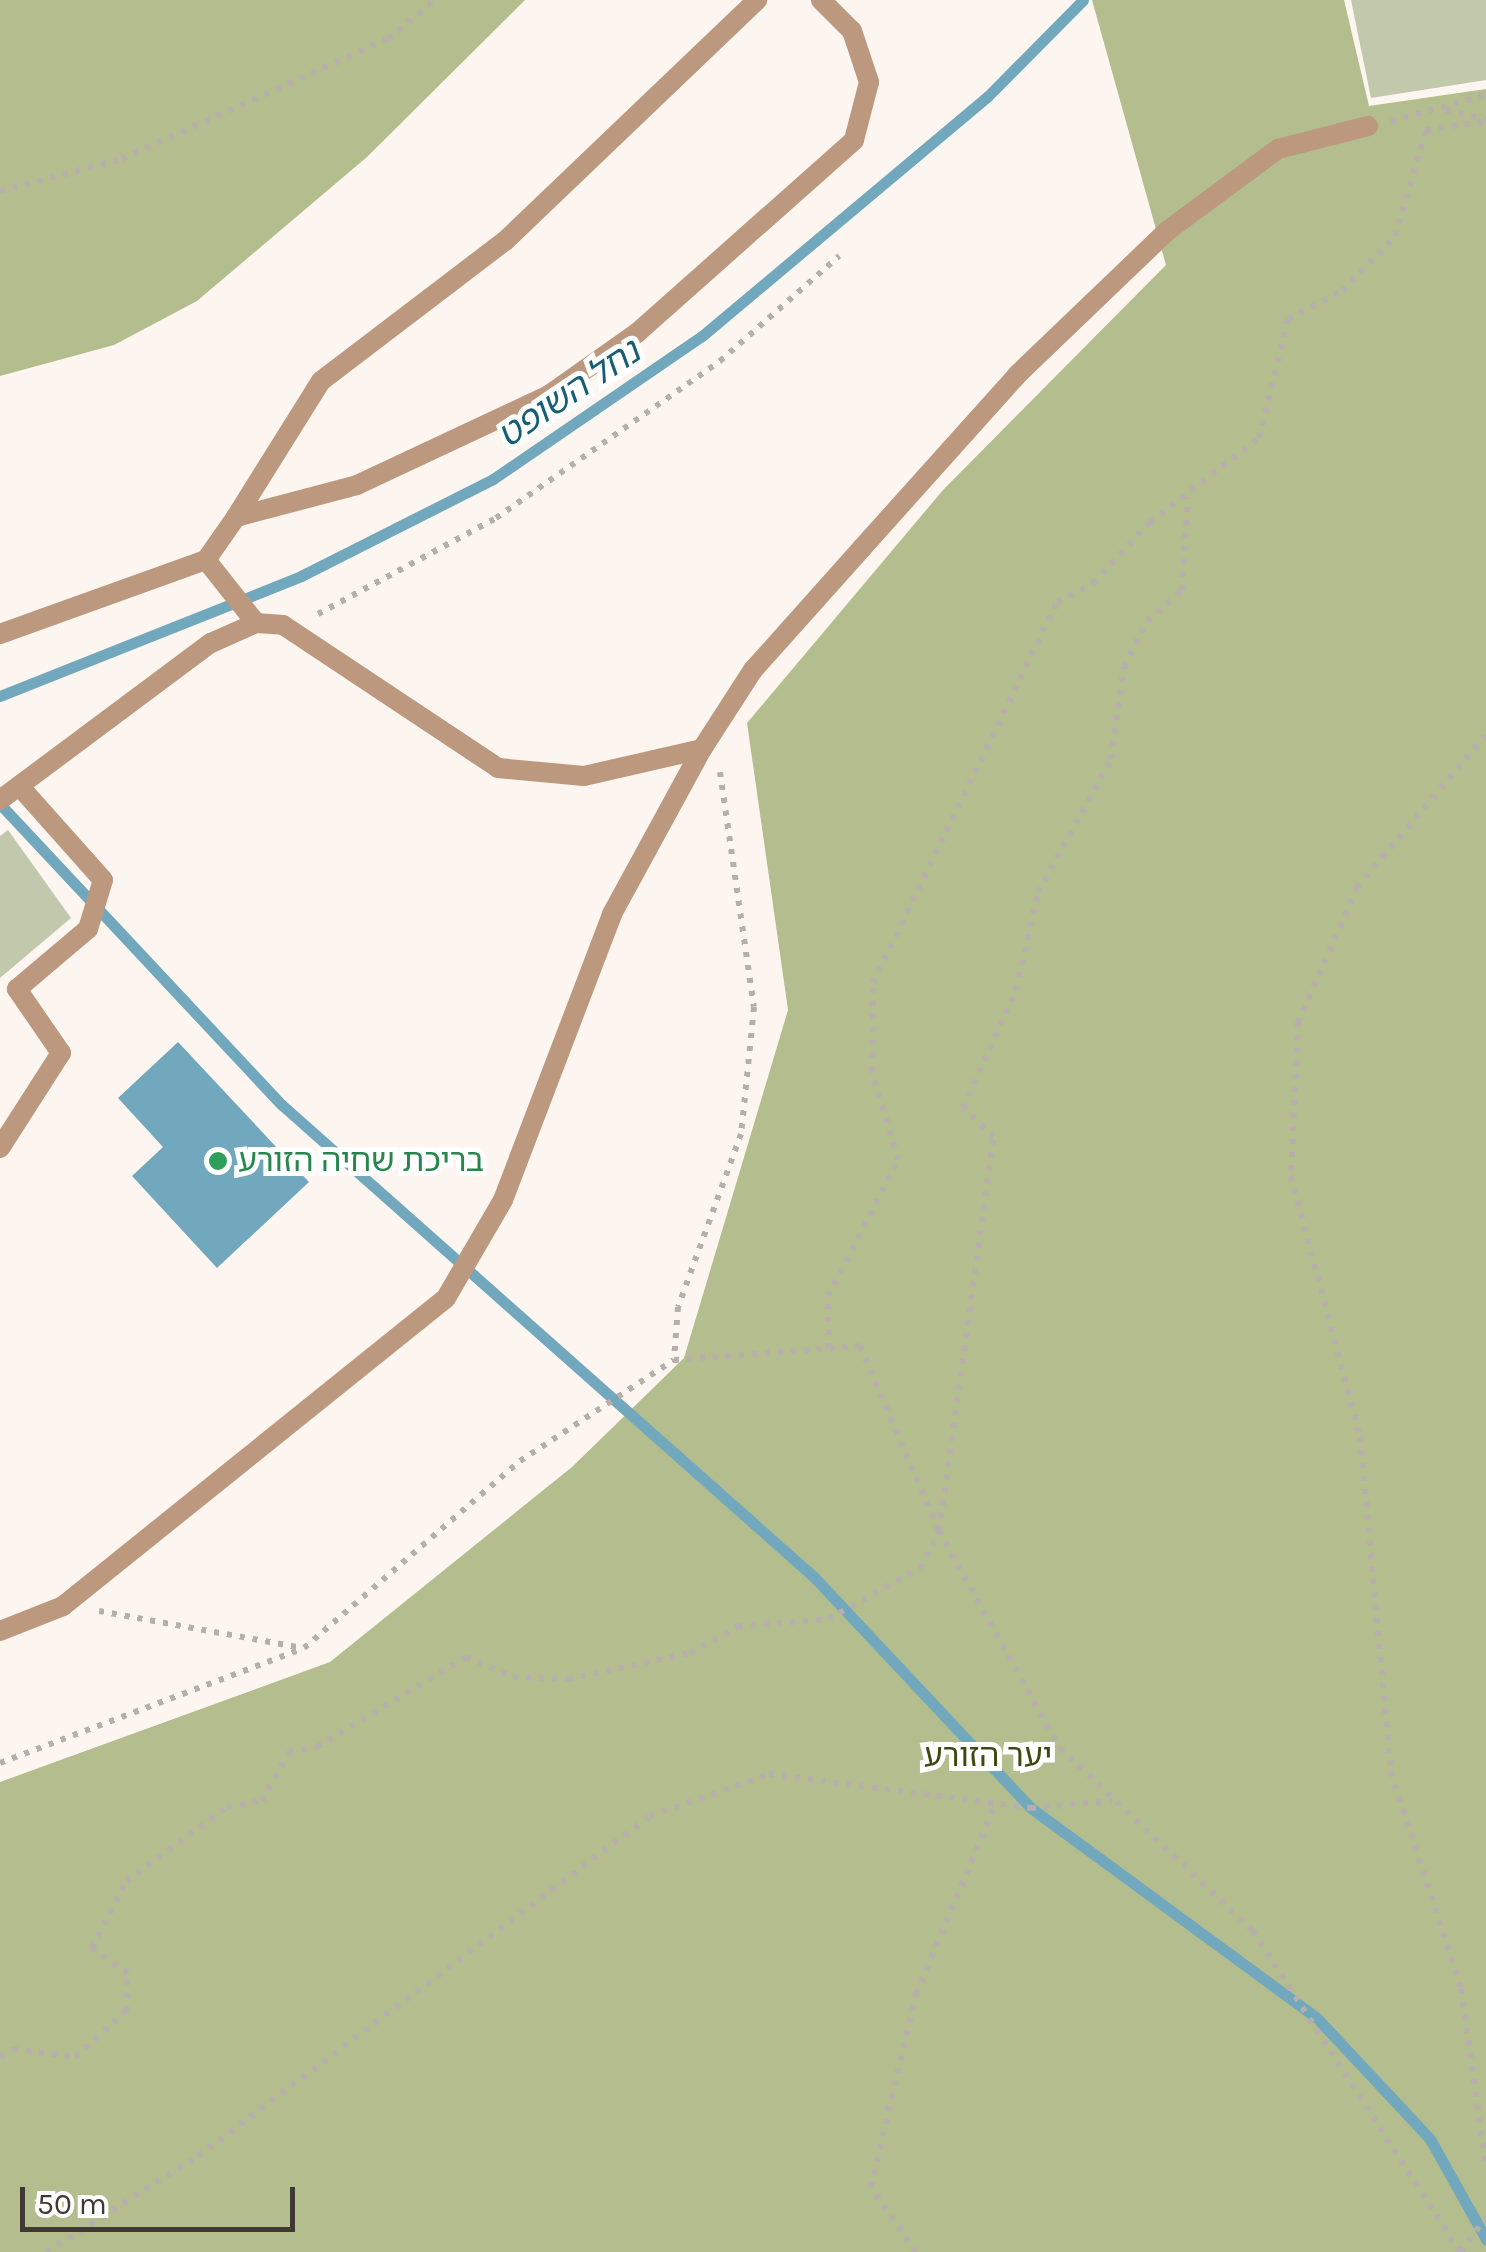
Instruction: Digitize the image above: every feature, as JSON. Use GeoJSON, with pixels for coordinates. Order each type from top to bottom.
{"type":"FeatureCollection","features":[{"type":"Feature","properties":{"kind":"street"},"geometry":{"type":"LineString","coordinates":[[0,634],[206,560],[321,381],[505,241],[757,0]]}},
{"type":"Feature","properties":{"kind":"street"},"geometry":{"type":"LineString","coordinates":[[236,517],[357,485],[549,395],[637,333],[804,187],[854,140],[869,82],[852,31],[821,0]]}},
{"type":"Feature","properties":{"kind":"street"},"geometry":{"type":"LineString","coordinates":[[0,1631],[63,1606],[446,1298],[502,1200],[612,914],[713,726],[753,670],[1017,375],[1167,232],[1278,149],[1368,126]]}},
{"type":"Feature","properties":{"kind":"street"},"geometry":{"type":"LineString","coordinates":[[206,560],[216,580],[252,616],[284,626],[498,768],[584,776],[702,748]]}},
{"type":"Feature","properties":{"kind":"street"},"geometry":{"type":"LineString","coordinates":[[0,800],[252,616]]}},
{"type":"Feature","properties":{"kind":"street"},"geometry":{"type":"LineString","coordinates":[[0,1148],[62,1053],[17,989],[88,929],[102,880],[20,787]]}},
{"type":"Feature","properties":{"kind":"path"},"geometry":{"type":"LineString","coordinates":[[0,191],[122,159],[388,38],[435,0]]}},
{"type":"Feature","properties":{"kind":"path"},"geometry":{"type":"LineString","coordinates":[[1368,126],[1444,110],[1486,96]]}},
{"type":"Feature","properties":{"kind":"path"},"geometry":{"type":"LineString","coordinates":[[1444,110],[1486,120]]}},
{"type":"Feature","properties":{"kind":"path"},"geometry":{"type":"LineString","coordinates":[[830,1348],[828,1296],[898,1160],[872,1071],[873,983],[1056,602],[1093,583],[1150,522],[1188,498],[1259,438],[1288,319],[1342,291],[1395,236],[1426,130],[1486,120]]}},
{"type":"Feature","properties":{"kind":"path"},"geometry":{"type":"LineString","coordinates":[[284,626],[348,604],[496,518],[720,361],[839,256]]}},
{"type":"Feature","properties":{"kind":"path"},"geometry":{"type":"LineString","coordinates":[[0,2057],[13,2049],[75,2056],[126,2011],[128,1973],[92,1948],[126,1881],[227,1807],[262,1801],[290,1752],[317,1746],[466,1657],[512,1677],[568,1679],[690,1653],[738,1626],[828,1619],[920,1568],[939,1532],[994,1137],[963,1108],[1016,990],[1038,892],[1112,759],[1124,667],[1147,622],[1182,590],[1188,498]]}},
{"type":"Feature","properties":{"kind":"path"},"geometry":{"type":"LineString","coordinates":[[674,1360],[678,1307],[740,1134],[754,1007],[713,726]]}},
{"type":"Feature","properties":{"kind":"path"},"geometry":{"type":"LineString","coordinates":[[1486,735],[1357,887],[1298,1022],[1290,1176],[1360,1437],[1391,1772],[1460,1990],[1486,2166]]}},
{"type":"Feature","properties":{"kind":"path"},"geometry":{"type":"LineString","coordinates":[[0,1763],[304,1648],[520,1461],[674,1360],[860,1346],[939,1532],[1060,1748],[1252,1931],[1460,2252],[1486,2217]]}},
{"type":"Feature","properties":{"kind":"path"},"geometry":{"type":"LineString","coordinates":[[63,1606],[304,1648]]}},
{"type":"Feature","properties":{"kind":"path"},"geometry":{"type":"LineString","coordinates":[[46,2252],[198,2156],[650,1816],[769,1774],[996,1803],[1113,1801]]}},
{"type":"Feature","properties":{"kind":"path"},"geometry":{"type":"LineString","coordinates":[[916,2252],[872,2187],[916,1994],[996,1803]]}},
{"type":"Feature","properties":{"kind":"green space"},"geometry":{"type":"Polygon","coordinates":[[[0,0],[525,0],[367,157],[197,301],[114,345],[0,376],[0,0]]]}},
{"type":"Feature","properties":{"kind":"green space","name":"יער הזורע"},"geometry":{"type":"Polygon","coordinates":[[[1092,0],[1344,0],[1369,106],[1486,89],[1486,2252],[0,2252],[0,1782],[330,1662],[572,1467],[684,1358],[788,1010],[747,723],[943,490],[1166,265],[1092,0]]]}},
{"type":"Feature","properties":{"kind":"green space"},"geometry":{"type":"Polygon","coordinates":[[[1351,0],[1486,0],[1486,80],[1371,98],[1351,0]]]}},
{"type":"Feature","properties":{"kind":"green space"},"geometry":{"type":"Polygon","coordinates":[[[8,830],[71,918],[0,978],[0,836],[8,830]]]}},
{"type":"Feature","properties":{"kind":"water","name":"בריכת שחיה הזורע"},"geometry":{"type":"Polygon","coordinates":[[[178,1042],[309,1182],[217,1268],[132,1176],[163,1147],[118,1098],[178,1042]]]}},
{"type":"Feature","properties":{"kind":"waterway","name":"נחל השופט"},"geometry":{"type":"LineString","coordinates":[[0,696],[301,576],[493,479],[702,336],[988,96],[1083,0]]}},
{"type":"Feature","properties":{"kind":"waterway"},"geometry":{"type":"LineString","coordinates":[[0,804],[282,1105],[814,1577],[1031,1808],[1316,2017],[1430,2139],[1486,2239]]}},
{"type":"Feature","properties":{"kind":"place","name":"בריכת שחיה הזורע"},"geometry":{"type":"Point","coordinates":[218,1161]}}]}
